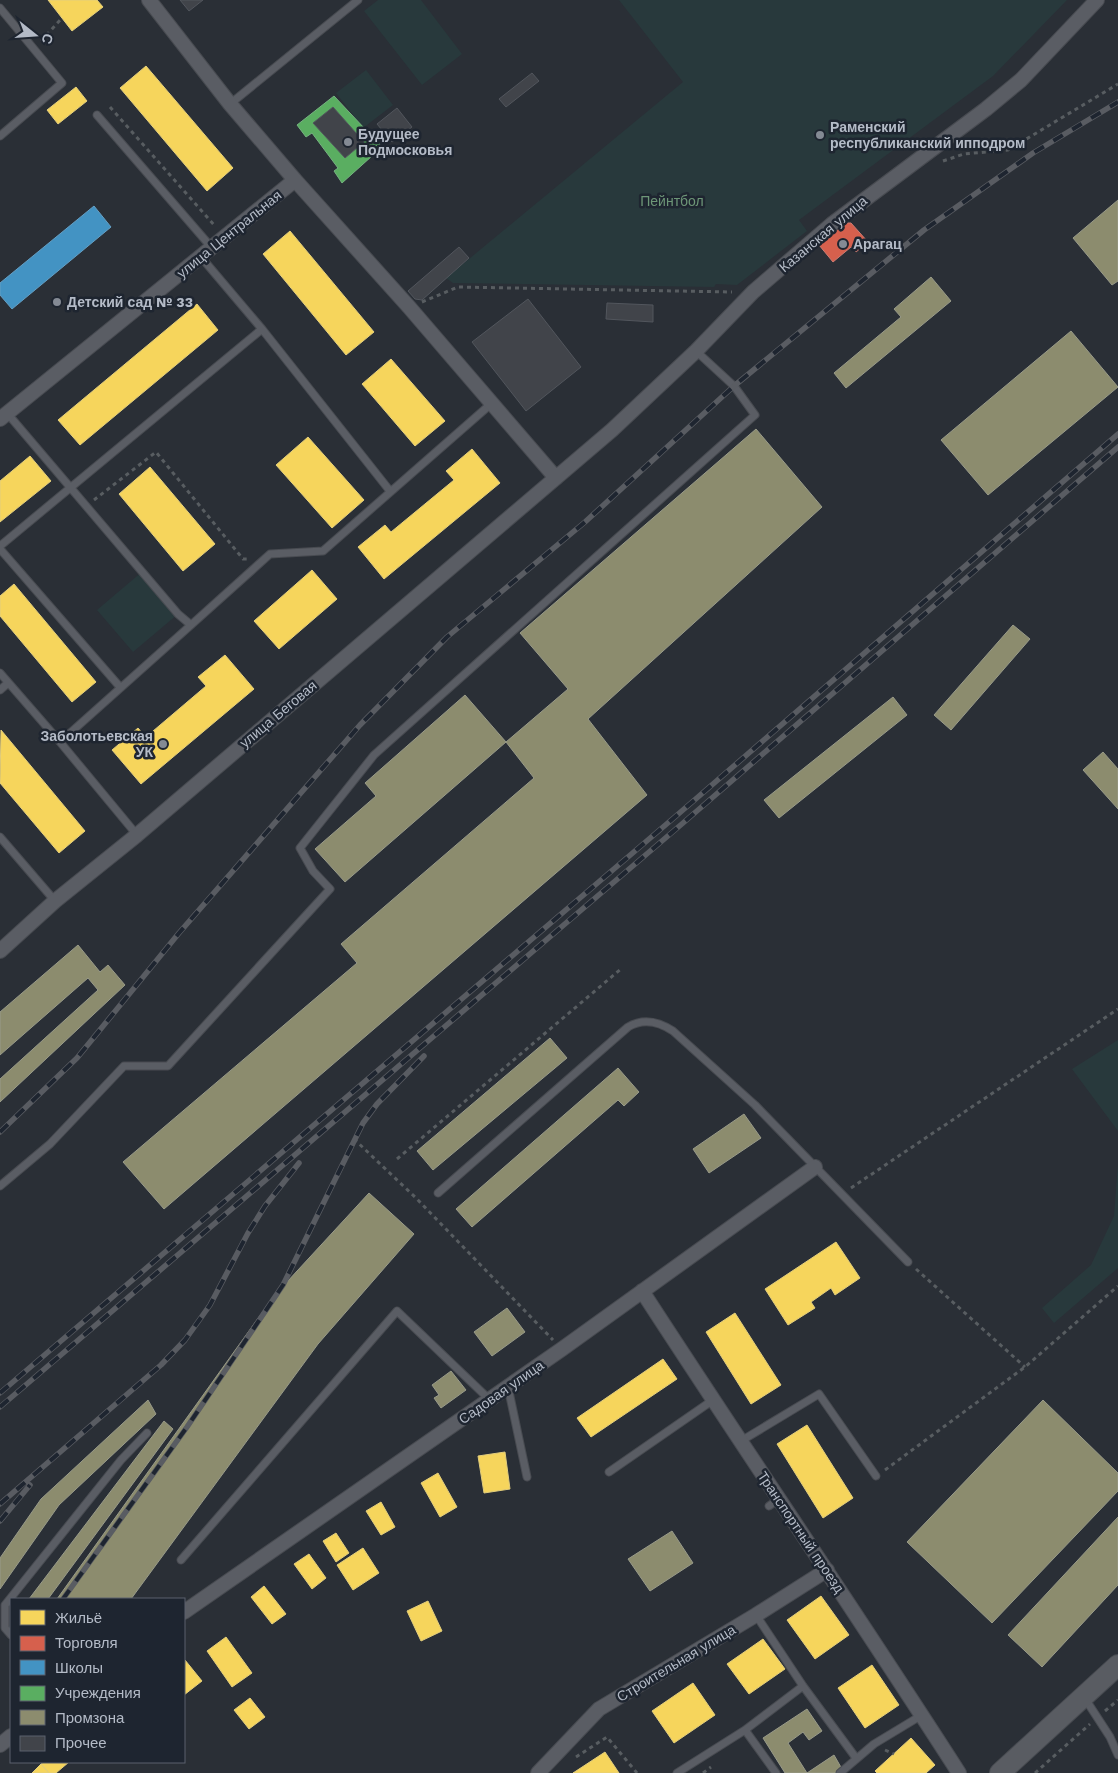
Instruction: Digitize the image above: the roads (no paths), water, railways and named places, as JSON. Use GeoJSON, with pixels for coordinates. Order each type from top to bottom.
{"type":"FeatureCollection","features":[{"type":"Feature","properties":{"kind":"main road"},"geometry":{"type":"LineString","coordinates":[[1000,1773],[1118,1665]]}},
{"type":"Feature","properties":{"kind":"street"},"geometry":{"type":"LineString","coordinates":[[149,0],[230,104],[492,402],[556,478]]}},
{"type":"Feature","properties":{"kind":"street","name":"Казанская улица"},"geometry":{"type":"LineString","coordinates":[[556,478],[612,430],[696,351],[753,292],[832,224],[986,109],[1021,80],[1097,0]]}},
{"type":"Feature","properties":{"kind":"street","name":"улица Центральная"},"geometry":{"type":"LineString","coordinates":[[4,416],[295,180]]}},
{"type":"Feature","properties":{"kind":"street","name":"улица Беговая"},"geometry":{"type":"LineString","coordinates":[[0,951],[54,901],[136,835],[556,478]]}},
{"type":"Feature","properties":{"kind":"street","name":"Садовая улица"},"geometry":{"type":"LineString","coordinates":[[185,1611],[490,1400],[815,1168]]}},
{"type":"Feature","properties":{"kind":"street","name":"Транспортный проезд"},"geometry":{"type":"LineString","coordinates":[[642,1291],[741,1441],[774,1503],[827,1570],[922,1715],[939,1749],[959,1773]]}},
{"type":"Feature","properties":{"kind":"street","name":"Строительная улица"},"geometry":{"type":"LineString","coordinates":[[538,1773],[599,1709],[756,1616],[827,1570]]}},
{"type":"Feature","properties":{"kind":"street"},"geometry":{"type":"LineString","coordinates":[[0,1745],[10,1737]]}},
{"type":"Feature","properties":{"kind":"lane"},"geometry":{"type":"LineString","coordinates":[[230,104],[358,0]]}},
{"type":"Feature","properties":{"kind":"lane"},"geometry":{"type":"LineString","coordinates":[[0,8],[62,83],[0,136]]}},
{"type":"Feature","properties":{"kind":"lane"},"geometry":{"type":"LineString","coordinates":[[97,115],[212,248]]}},
{"type":"Feature","properties":{"kind":"lane"},"geometry":{"type":"LineString","coordinates":[[201,257],[262,330],[390,491]]}},
{"type":"Feature","properties":{"kind":"lane"},"geometry":{"type":"LineString","coordinates":[[120,687],[0,548],[262,330]]}},
{"type":"Feature","properties":{"kind":"lane"},"geometry":{"type":"LineString","coordinates":[[0,1186],[50,1144],[124,1066],[168,1066],[330,889],[313,871],[300,848],[374,755],[756,415],[734,386],[696,351]]}},
{"type":"Feature","properties":{"kind":"lane"},"geometry":{"type":"LineString","coordinates":[[60,742],[270,554],[323,551],[492,402]]}},
{"type":"Feature","properties":{"kind":"lane"},"geometry":{"type":"LineString","coordinates":[[4,416],[87,506],[178,614],[192,625]]}},
{"type":"Feature","properties":{"kind":"lane"},"geometry":{"type":"LineString","coordinates":[[0,674],[60,742],[136,835]]}},
{"type":"Feature","properties":{"kind":"lane"},"geometry":{"type":"LineString","coordinates":[[0,690],[8,683]]}},
{"type":"Feature","properties":{"kind":"lane"},"geometry":{"type":"LineString","coordinates":[[0,836],[54,901]]}},
{"type":"Feature","properties":{"kind":"lane"},"geometry":{"type":"LineString","coordinates":[[438,1193],[628,1027],[641,1021],[658,1023],[673,1031],[755,1105],[908,1262]]}},
{"type":"Feature","properties":{"kind":"lane"},"geometry":{"type":"LineString","coordinates":[[181,1560],[397,1311],[490,1400]]}},
{"type":"Feature","properties":{"kind":"lane"},"geometry":{"type":"LineString","coordinates":[[508,1387],[527,1477]]}},
{"type":"Feature","properties":{"kind":"lane"},"geometry":{"type":"LineString","coordinates":[[741,1441],[819,1394],[876,1476]]}},
{"type":"Feature","properties":{"kind":"lane"},"geometry":{"type":"LineString","coordinates":[[608,1472],[713,1400]]}},
{"type":"Feature","properties":{"kind":"lane"},"geometry":{"type":"LineString","coordinates":[[11,1598],[121,1460],[147,1433]]}},
{"type":"Feature","properties":{"kind":"lane"},"geometry":{"type":"LineString","coordinates":[[10,1599],[5,1605],[6,1628],[10,1634]]}},
{"type":"Feature","properties":{"kind":"lane"},"geometry":{"type":"LineString","coordinates":[[756,1616],[803,1686],[856,1758]]}},
{"type":"Feature","properties":{"kind":"lane"},"geometry":{"type":"LineString","coordinates":[[677,1773],[744,1730],[803,1686]]}},
{"type":"Feature","properties":{"kind":"lane"},"geometry":{"type":"LineString","coordinates":[[1084,1696],[1098,1717],[1118,1755]]}},
{"type":"Feature","properties":{"kind":"lane"},"geometry":{"type":"LineString","coordinates":[[840,1773],[874,1744],[922,1715]]}},
{"type":"Feature","properties":{"kind":"lane"},"geometry":{"type":"LineString","coordinates":[[744,1730],[776,1773]]}},
{"type":"Feature","properties":{"kind":"railway"},"geometry":{"type":"LineString","coordinates":[[0,1132],[77,1058],[179,933],[360,725],[447,637],[585,522],[734,386],[924,230],[1033,153],[1118,102]]}},
{"type":"Feature","properties":{"kind":"railway"},"geometry":{"type":"LineString","coordinates":[[0,1393],[676,816],[1118,434]]}},
{"type":"Feature","properties":{"kind":"railway"},"geometry":{"type":"LineString","coordinates":[[0,1407],[683,823],[1118,447]]}},
{"type":"Feature","properties":{"kind":"railway"},"geometry":{"type":"LineString","coordinates":[[64,1598],[187,1427],[283,1285],[363,1123],[377,1104],[424,1056]]}},
{"type":"Feature","properties":{"kind":"railway"},"geometry":{"type":"LineString","coordinates":[[0,1504],[161,1365],[185,1340],[210,1305],[248,1233],[265,1206],[299,1163]]}},
{"type":"Feature","properties":{"kind":"railway"},"geometry":{"type":"LineString","coordinates":[[0,1521],[30,1485]]}},
{"type":"Feature","properties":{"kind":"place","name":"Раменский республиканский ипподром"},"geometry":{"type":"Point","coordinates":[820,135]}},
{"type":"Feature","properties":{"kind":"place","name":"Будущее Подмосковья"},"geometry":{"type":"Point","coordinates":[348,142]}},
{"type":"Feature","properties":{"kind":"place","name":"Арагац"},"geometry":{"type":"Point","coordinates":[843,244]}},
{"type":"Feature","properties":{"kind":"place","name":"Детский сад № 33"},"geometry":{"type":"Point","coordinates":[57,302]}},
{"type":"Feature","properties":{"kind":"place","name":"Заболотьевская УК"},"geometry":{"type":"Point","coordinates":[163,744]}},
{"type":"Feature","properties":{"kind":"park label","name":"Пейнтбол"},"geometry":{"type":"Point","coordinates":[672,201]}}]}
